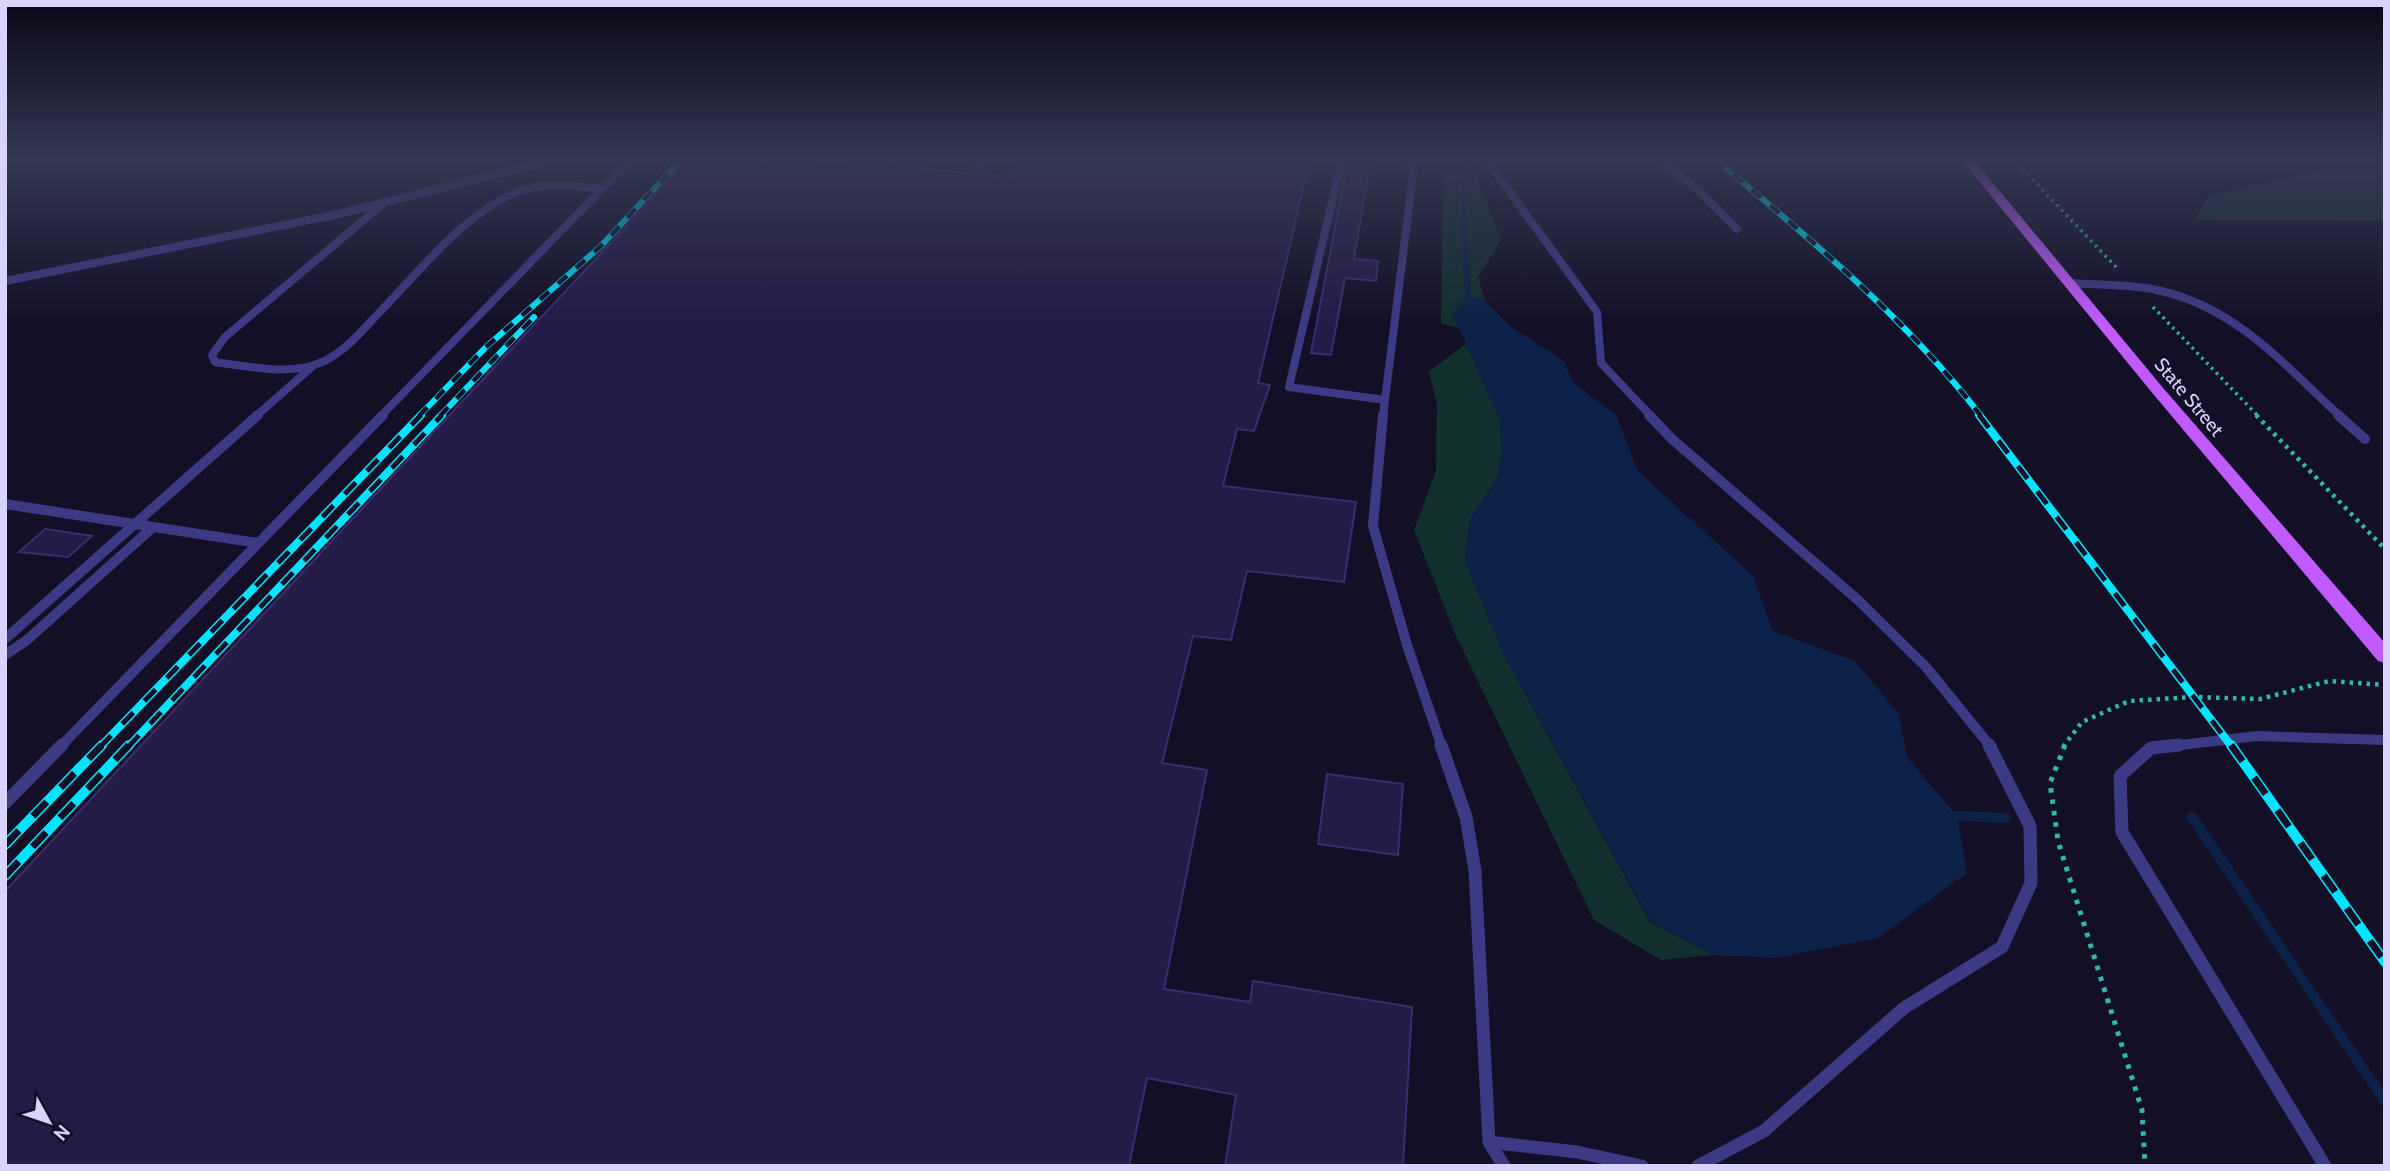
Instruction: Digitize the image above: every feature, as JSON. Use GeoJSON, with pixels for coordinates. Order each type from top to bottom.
{"type":"FeatureCollection","features":[{"type":"Feature","properties":{"kind":"main road","name":"State Street"},"geometry":{"type":"LineString","coordinates":[[2012,214],[2385,656]]}},
{"type":"Feature","properties":{"kind":"lane"},"geometry":{"type":"LineString","coordinates":[[5,281],[339,214]]}},
{"type":"Feature","properties":{"kind":"lane"},"geometry":{"type":"LineString","coordinates":[[313,366],[279,368],[215,362],[212,355],[225,337],[371,214]]}},
{"type":"Feature","properties":{"kind":"lane"},"geometry":{"type":"LineString","coordinates":[[5,639],[313,366],[349,344],[482,214]]}},
{"type":"Feature","properties":{"kind":"lane"},"geometry":{"type":"LineString","coordinates":[[5,803],[578,214]]}},
{"type":"Feature","properties":{"kind":"lane"},"geometry":{"type":"LineString","coordinates":[[1329,214],[1289,387],[1385,400]]}},
{"type":"Feature","properties":{"kind":"lane"},"geometry":{"type":"LineString","coordinates":[[1408,214],[1385,400],[1373,526],[1407,645],[1466,817],[1475,871],[1489,1142],[1504,1166]]}},
{"type":"Feature","properties":{"kind":"lane"},"geometry":{"type":"LineString","coordinates":[[1526,214],[1597,312],[1601,363],[1672,439],[1858,600],[1926,667],[1992,748],[2031,826],[2031,883],[2002,947],[1904,1008],[1764,1131],[1698,1166]]}},
{"type":"Feature","properties":{"kind":"lane"},"geometry":{"type":"LineString","coordinates":[[1722,214],[1737,229]]}},
{"type":"Feature","properties":{"kind":"lane"},"geometry":{"type":"LineString","coordinates":[[2069,283],[2159,290],[2202,304],[2242,326],[2365,439]]}},
{"type":"Feature","properties":{"kind":"lane"},"geometry":{"type":"LineString","coordinates":[[5,504],[258,543]]}},
{"type":"Feature","properties":{"kind":"lane"},"geometry":{"type":"LineString","coordinates":[[5,654],[27,640],[152,527]]}},
{"type":"Feature","properties":{"kind":"lane"},"geometry":{"type":"LineString","coordinates":[[2325,1166],[2122,832],[2120,776],[2151,748],[2257,736],[2385,740]]}},
{"type":"Feature","properties":{"kind":"lane"},"geometry":{"type":"LineString","coordinates":[[1489,1142],[1577,1152],[1642,1166]]}},
{"type":"Feature","properties":{"kind":"path"},"geometry":{"type":"LineString","coordinates":[[2065,214],[2239,400],[2385,549]]}},
{"type":"Feature","properties":{"kind":"green space"},"geometry":{"type":"Polygon","coordinates":[[[1442,214],[1491,214],[1501,240],[1478,277],[1485,300],[1468,297],[1452,313],[1459,328],[1441,324],[1442,214]]]}},
{"type":"Feature","properties":{"kind":"green space"},"geometry":{"type":"Polygon","coordinates":[[[2198,214],[2385,214],[2385,221],[2194,220],[2198,214]]]}},
{"type":"Feature","properties":{"kind":"green space"},"geometry":{"type":"Polygon","coordinates":[[[1466,344],[1500,419],[1502,453],[1497,479],[1470,520],[1465,560],[1503,653],[1650,922],[1713,955],[1661,960],[1594,920],[1455,634],[1414,530],[1436,471],[1437,404],[1429,371],[1466,344]]]}},
{"type":"Feature","properties":{"kind":"water"},"geometry":{"type":"Polygon","coordinates":[[[1468,297],[1485,300],[1510,326],[1564,361],[1573,382],[1616,415],[1638,471],[1753,576],[1773,631],[1855,661],[1899,714],[1907,757],[1957,816],[1967,873],[1878,938],[1775,958],[1713,955],[1651,922],[1503,653],[1465,560],[1470,520],[1497,479],[1502,453],[1500,419],[1452,313],[1468,297]]]}},
{"type":"Feature","properties":{"kind":"building"},"geometry":{"type":"Polygon","coordinates":[[[638,214],[1297,214],[1258,383],[1270,385],[1254,431],[1237,429],[1223,486],[1356,502],[1344,582],[1247,571],[1231,640],[1193,636],[1162,763],[1207,770],[1164,989],[1250,1002],[1253,981],[1412,1007],[1403,1166],[1225,1166],[1236,1095],[1147,1078],[1129,1166],[5,1166],[5,891],[638,214]]]}},
{"type":"Feature","properties":{"kind":"building"},"geometry":{"type":"Polygon","coordinates":[[[1338,214],[1362,214],[1354,259],[1378,261],[1376,281],[1345,278],[1331,355],[1311,353],[1338,214]]]}},
{"type":"Feature","properties":{"kind":"building"},"geometry":{"type":"Polygon","coordinates":[[[45,529],[92,536],[68,557],[19,552],[45,529]]]}},
{"type":"Feature","properties":{"kind":"building"},"geometry":{"type":"Polygon","coordinates":[[[1327,774],[1403,784],[1398,855],[1318,844],[1327,774]]]}},
{"type":"Feature","properties":{"kind":"waterway"},"geometry":{"type":"LineString","coordinates":[[1464,214],[1468,297]]}},
{"type":"Feature","properties":{"kind":"waterway"},"geometry":{"type":"LineString","coordinates":[[1957,816],[2005,818]]}},
{"type":"Feature","properties":{"kind":"waterway"},"geometry":{"type":"LineString","coordinates":[[2192,817],[2385,1101]]}},
{"type":"Feature","properties":{"kind":"railway"},"geometry":{"type":"LineString","coordinates":[[419,416],[486,347],[600,247],[631,214]]}},
{"type":"Feature","properties":{"kind":"railway"},"geometry":{"type":"LineString","coordinates":[[1779,214],[1889,312],[1952,380],[1981,416]]}},
{"type":"Feature","properties":{"kind":"railway"},"geometry":{"type":"LineString","coordinates":[[440,416],[534,317]]}},
{"type":"Feature","properties":{"kind":"railway"},"geometry":{"type":"LineString","coordinates":[[100,747],[421,415]]}},
{"type":"Feature","properties":{"kind":"railway"},"geometry":{"type":"LineString","coordinates":[[128,747],[442,415]]}},
{"type":"Feature","properties":{"kind":"railway"},"geometry":{"type":"LineString","coordinates":[[1979,415],[2232,747]]}},
{"type":"Feature","properties":{"kind":"railway"},"geometry":{"type":"LineString","coordinates":[[5,845],[102,745]]}},
{"type":"Feature","properties":{"kind":"railway"},"geometry":{"type":"LineString","coordinates":[[5,876],[129,745]]}},
{"type":"Feature","properties":{"kind":"railway"},"geometry":{"type":"LineString","coordinates":[[2231,745],[2385,962]]}}]}
